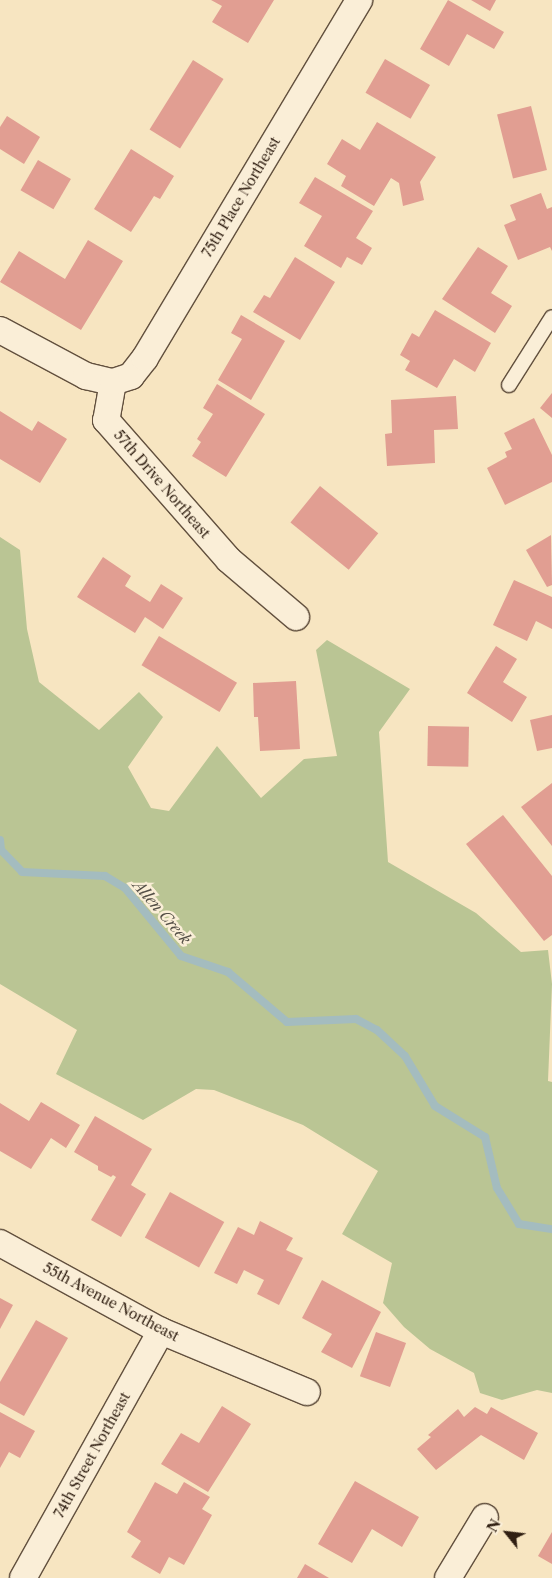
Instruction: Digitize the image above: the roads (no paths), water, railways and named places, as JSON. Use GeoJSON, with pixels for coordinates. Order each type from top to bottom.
{"type":"FeatureCollection","features":[{"type":"Feature","properties":{"kind":"street","name":"75th Place Northeast"},"geometry":{"type":"LineString","coordinates":[[113,382],[130,376],[145,358],[359,0]]}},
{"type":"Feature","properties":{"kind":"street"},"geometry":{"type":"LineString","coordinates":[[0,330],[86,376],[113,382]]}},
{"type":"Feature","properties":{"kind":"street","name":"57th Drive Northeast"},"geometry":{"type":"LineString","coordinates":[[113,382],[106,420],[229,560],[296,617]]}},
{"type":"Feature","properties":{"kind":"street","name":"55th Avenue Northeast"},"geometry":{"type":"LineString","coordinates":[[0,1243],[161,1331],[307,1392]]}},
{"type":"Feature","properties":{"kind":"street","name":"74th Street Northeast"},"geometry":{"type":"LineString","coordinates":[[23,1578],[161,1331]]}},
{"type":"Feature","properties":{"kind":"street"},"geometry":{"type":"LineString","coordinates":[[448,1578],[485,1517]]}},
{"type":"Feature","properties":{"kind":"lane"},"geometry":{"type":"LineString","coordinates":[[509,385],[552,317]]}},
{"type":"Feature","properties":{"kind":"waterway","name":"Allen Creek"},"geometry":{"type":"LineString","coordinates":[[0,840],[1,850],[22,872],[105,876],[125,888],[181,956],[228,972],[287,1022],[356,1019],[377,1030],[405,1056],[435,1106],[485,1137],[497,1188],[519,1224],[552,1229]]}}]}
